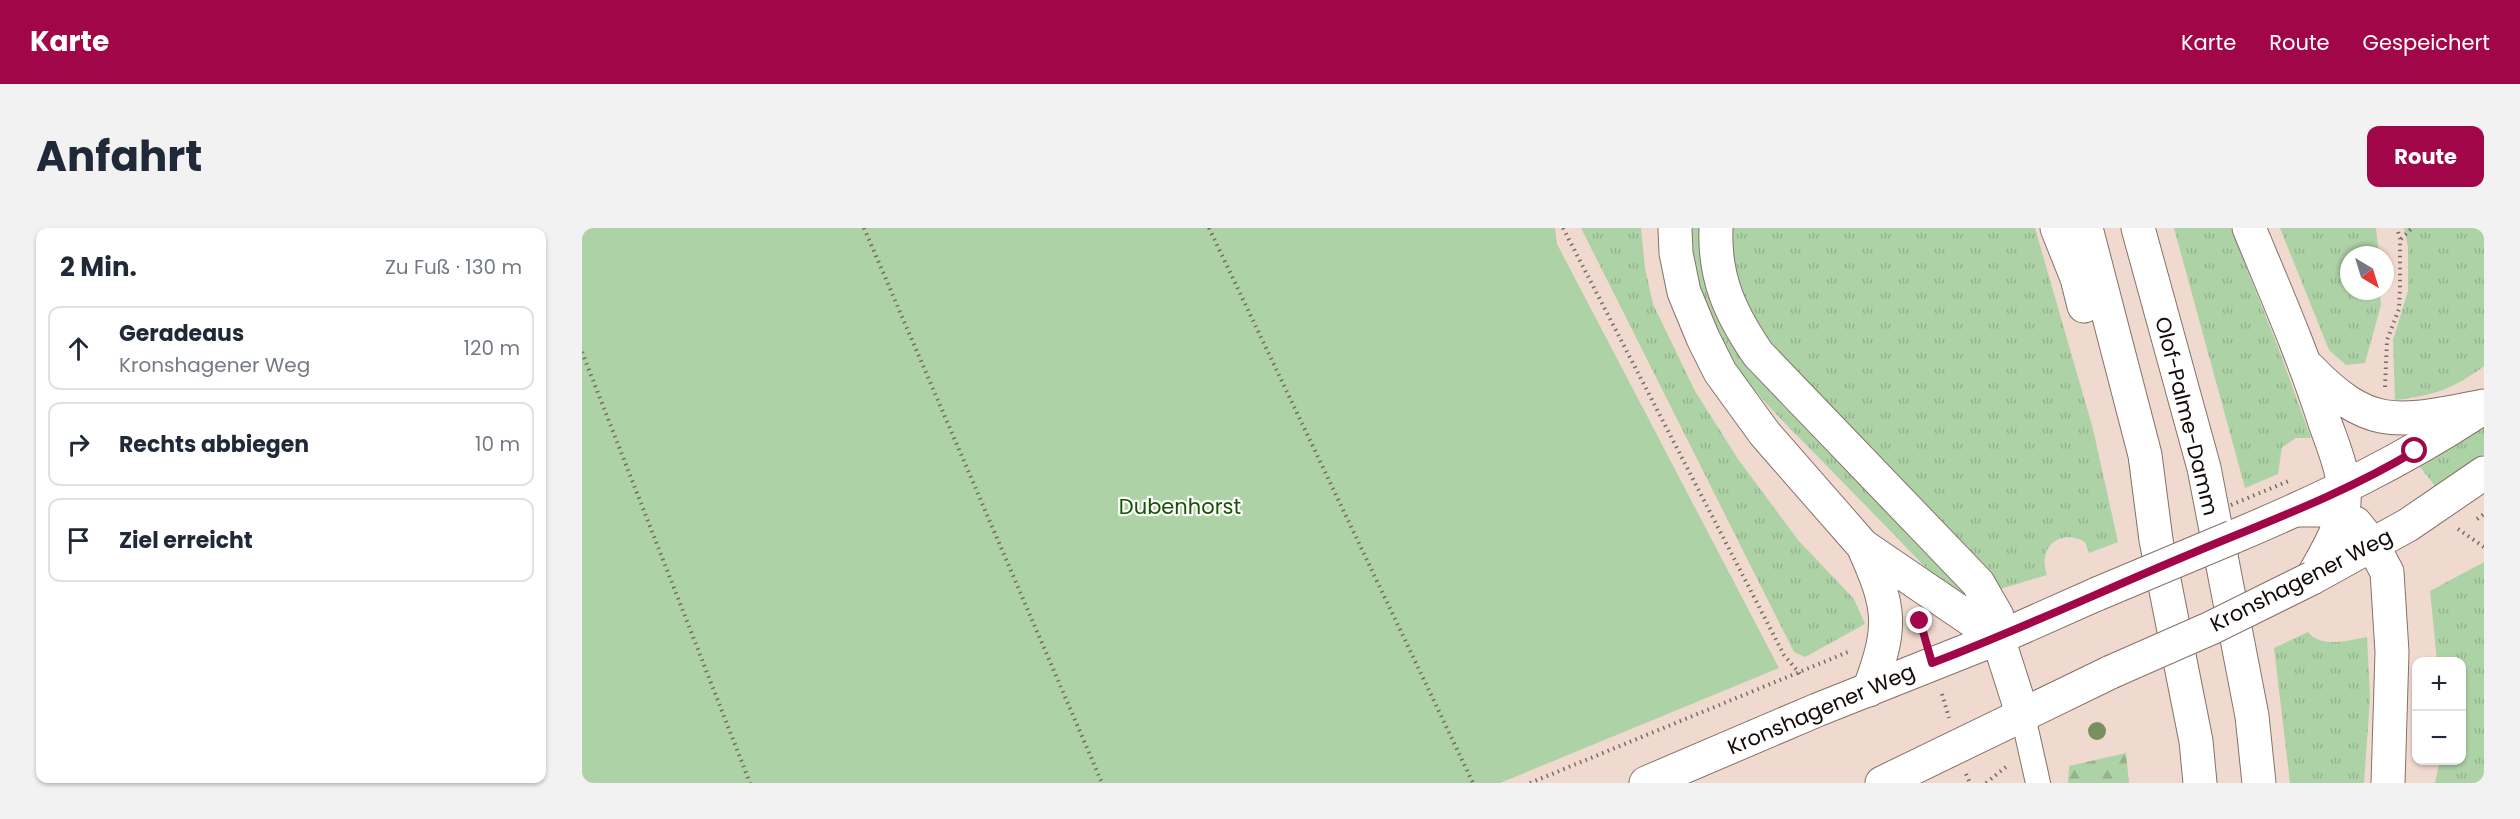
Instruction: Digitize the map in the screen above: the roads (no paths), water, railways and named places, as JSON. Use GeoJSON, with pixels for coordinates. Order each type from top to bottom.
{"type":"FeatureCollection","features":[{"type":"Feature","properties":{"kind":"main road"},"geometry":{"type":"LineString","coordinates":[[1676,228],[1676,253],[1684,292],[1720,372],[1765,434],[1863,546],[1998,638]]}},
{"type":"Feature","properties":{"kind":"main road"},"geometry":{"type":"LineString","coordinates":[[1716,228],[1715,251],[1720,280],[1734,319],[1758,354],[1978,583],[1997,616],[1998,638],[2023,716]]}},
{"type":"Feature","properties":{"kind":"main road"},"geometry":{"type":"LineString","coordinates":[[2057,228],[2077,278],[2123,449],[2156,540]]}},
{"type":"Feature","properties":{"kind":"main road"},"geometry":{"type":"LineString","coordinates":[[2085,228],[2145,455],[2156,540],[2196,741],[2200,783]]}},
{"type":"Feature","properties":{"kind":"main road","name":"Olof-Palme-Damm"},"geometry":{"type":"LineString","coordinates":[[2138,228],[2204,468],[2252,716],[2259,783]]}},
{"type":"Feature","properties":{"kind":"main road"},"geometry":{"type":"LineString","coordinates":[[2249,228],[2306,364],[2343,502],[2355,523],[2372,544],[2387,572],[2392,652],[2388,783]]}},
{"type":"Feature","properties":{"kind":"main road"},"geometry":{"type":"LineString","coordinates":[[2306,364],[2332,392],[2352,406],[2368,414],[2384,418],[2428,416],[2484,406]]}},
{"type":"Feature","properties":{"kind":"main road","name":"Kronshagener Weg"},"geometry":{"type":"LineString","coordinates":[[1646,783],[1932,663],[1998,638],[2297,510],[2343,502],[2401,460],[2484,406]]}},
{"type":"Feature","properties":{"kind":"main road","name":"Kronshagener Weg"},"geometry":{"type":"LineString","coordinates":[[1882,783],[2312,578],[2438,506],[2484,473]]}},
{"type":"Feature","properties":{"kind":"main road"},"geometry":{"type":"LineString","coordinates":[[2312,578],[2334,538],[2343,502]]}},
{"type":"Feature","properties":{"kind":"main road"},"geometry":{"type":"LineString","coordinates":[[1863,546],[1878,581],[1887,619],[1879,662],[1869,690]]}},
{"type":"Feature","properties":{"kind":"street"},"geometry":{"type":"LineString","coordinates":[[2023,716],[2038,783]]}},
{"type":"Feature","properties":{"kind":"park label","name":"Dubenhorst"},"geometry":{"type":"Point","coordinates":[1180,506]}}]}
